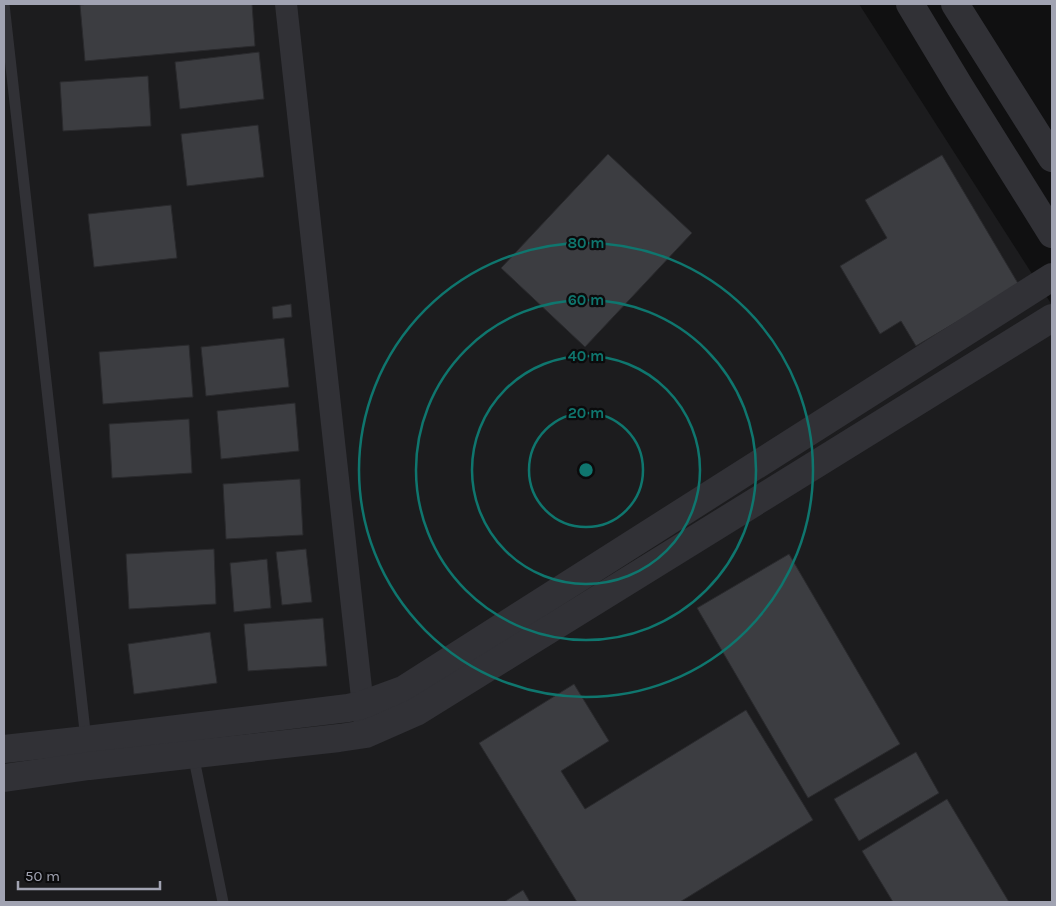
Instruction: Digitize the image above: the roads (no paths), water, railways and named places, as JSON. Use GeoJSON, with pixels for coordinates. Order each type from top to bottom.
{"type":"FeatureCollection","features":[{"type":"Feature","properties":{"kind":"street"},"geometry":{"type":"LineString","coordinates":[[286,4],[366,734]]}},
{"type":"Feature","properties":{"kind":"street"},"geometry":{"type":"LineString","coordinates":[[910,4],[1052,234]]}},
{"type":"Feature","properties":{"kind":"street"},"geometry":{"type":"LineString","coordinates":[[956,4],[1052,158]]}},
{"type":"Feature","properties":{"kind":"street"},"geometry":{"type":"LineString","coordinates":[[4,778],[87,753],[348,708],[362,705],[403,690],[1052,278]]}},
{"type":"Feature","properties":{"kind":"street"},"geometry":{"type":"LineString","coordinates":[[4,749],[87,753],[193,754],[366,734],[416,712],[1052,318]]}},
{"type":"Feature","properties":{"kind":"lane"},"geometry":{"type":"LineString","coordinates":[[4,4],[87,753]]}},
{"type":"Feature","properties":{"kind":"lane"},"geometry":{"type":"LineString","coordinates":[[193,754],[223,902]]}}]}
